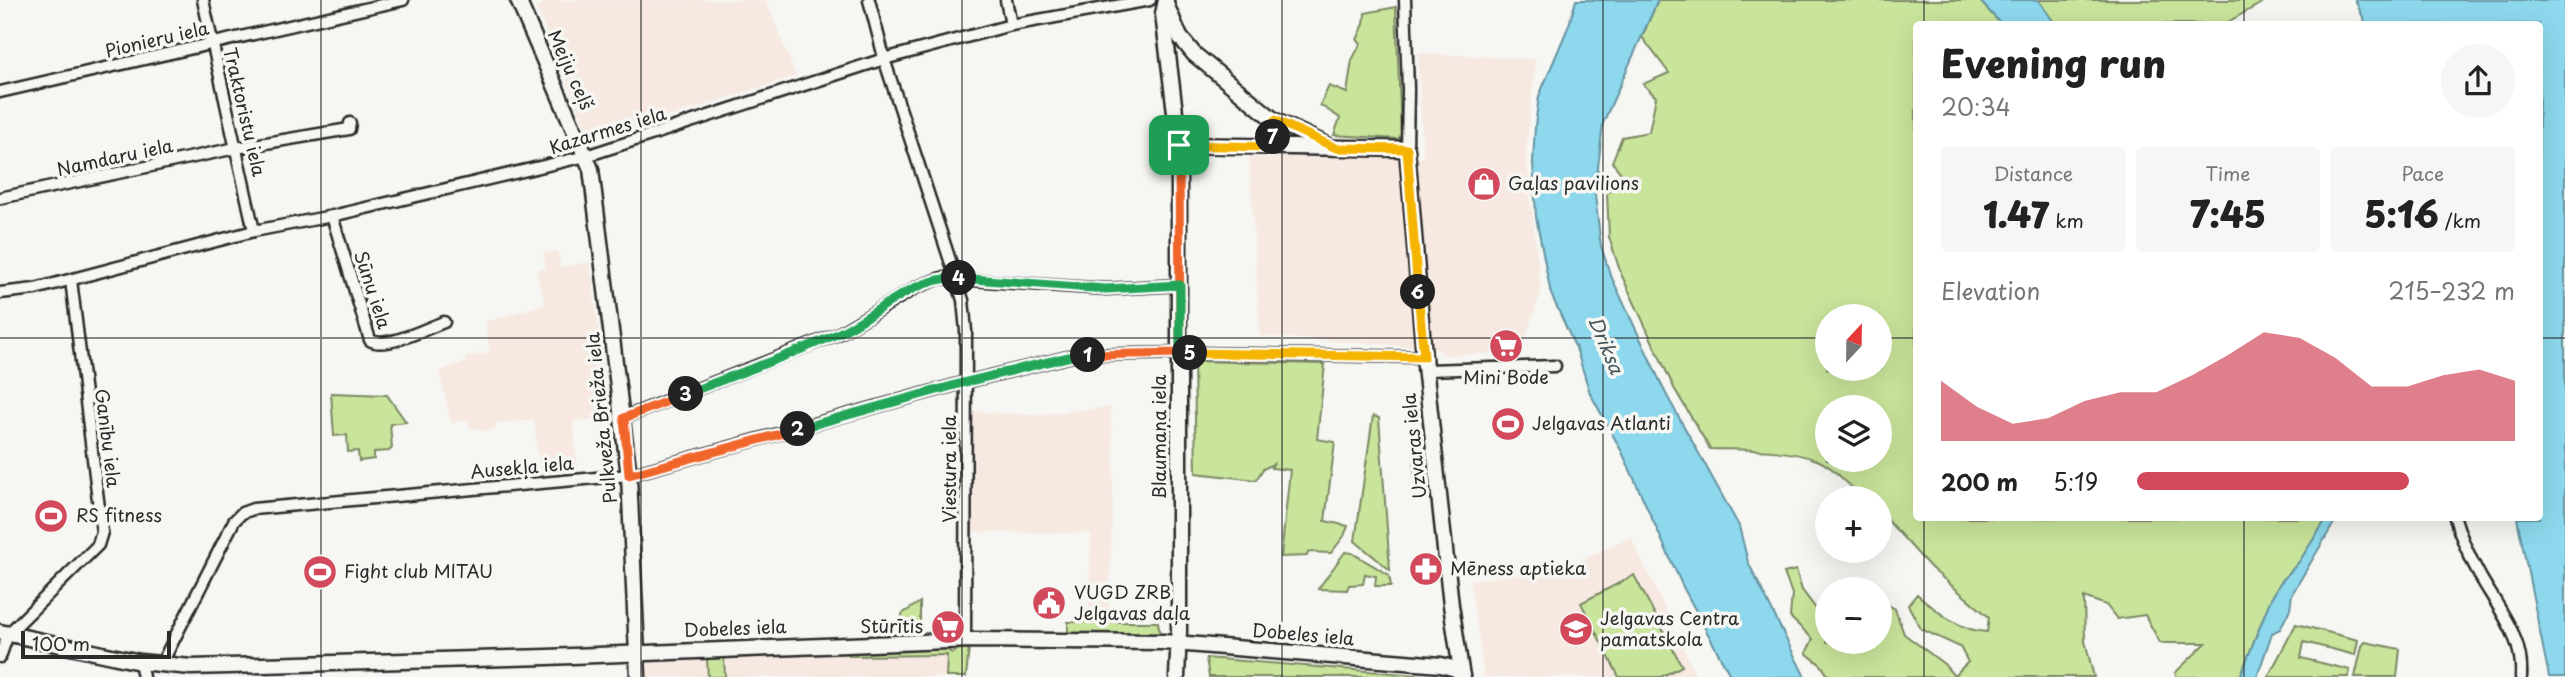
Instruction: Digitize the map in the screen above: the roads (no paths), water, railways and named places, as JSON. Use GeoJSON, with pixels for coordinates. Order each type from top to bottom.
{"type":"FeatureCollection","features":[{"type":"Feature","properties":{"kind":"street","name":"Traktoristu iela"},"geometry":{"type":"LineString","coordinates":[[203,0],[254,231]]}},
{"type":"Feature","properties":{"kind":"street","name":"Pionieru iela"},"geometry":{"type":"LineString","coordinates":[[0,92],[403,0]]}},
{"type":"Feature","properties":{"kind":"street","name":"Meiju ceļš"},"geometry":{"type":"LineString","coordinates":[[518,0],[586,156]]}},
{"type":"Feature","properties":{"kind":"street","name":"Viestura iela"},"geometry":{"type":"LineString","coordinates":[[869,0],[884,59],[963,300],[966,331],[965,640]]}},
{"type":"Feature","properties":{"kind":"street"},"geometry":{"type":"LineString","coordinates":[[1006,0],[1011,25]]}},
{"type":"Feature","properties":{"kind":"street","name":"Kazarmes iela"},"geometry":{"type":"LineString","coordinates":[[71,280],[254,231],[332,216],[586,156],[884,59],[1011,25],[1150,0]]}},
{"type":"Feature","properties":{"kind":"street","name":"Uzvaras iela"},"geometry":{"type":"LineString","coordinates":[[1405,0],[1407,149],[1425,364],[1451,605],[1462,676]]}},
{"type":"Feature","properties":{"kind":"street"},"geometry":{"type":"LineString","coordinates":[[1166,1],[1180,37],[1194,54],[1275,120],[1336,148]]}},
{"type":"Feature","properties":{"kind":"street","name":"Blaumaņa iela"},"geometry":{"type":"LineString","coordinates":[[1166,1],[1164,27],[1179,145],[1177,677]]}},
{"type":"Feature","properties":{"kind":"street"},"geometry":{"type":"LineString","coordinates":[[1269,147],[1276,131],[1275,120]]}},
{"type":"Feature","properties":{"kind":"street","name":"Namdaru iela"},"geometry":{"type":"LineString","coordinates":[[0,198],[236,148],[349,129],[350,123]]}},
{"type":"Feature","properties":{"kind":"street"},"geometry":{"type":"LineString","coordinates":[[1179,145],[1407,149]]}},
{"type":"Feature","properties":{"kind":"street","name":"Pulkveža Brieža iela"},"geometry":{"type":"LineString","coordinates":[[586,156],[591,169],[624,418],[638,677]]}},
{"type":"Feature","properties":{"kind":"street","name":"Sūnu iela"},"geometry":{"type":"LineString","coordinates":[[332,216],[370,340],[380,344],[393,341],[444,321]]}},
{"type":"Feature","properties":{"kind":"street"},"geometry":{"type":"LineString","coordinates":[[624,418],[838,334],[917,286],[941,278],[1106,289],[1180,285]]}},
{"type":"Feature","properties":{"kind":"street"},"geometry":{"type":"LineString","coordinates":[[0,293],[14,293],[71,280]]}},
{"type":"Feature","properties":{"kind":"street","name":"Ganību iela"},"geometry":{"type":"LineString","coordinates":[[4,633],[98,545],[102,532],[71,280]]}},
{"type":"Feature","properties":{"kind":"street","name":"Ausekļa iela"},"geometry":{"type":"LineString","coordinates":[[163,665],[234,522],[246,511],[629,475],[966,382],[1076,355],[1180,353],[1425,364],[1556,366]]}},
{"type":"Feature","properties":{"kind":"street"},"geometry":{"type":"LineString","coordinates":[[2456,521],[2464,544],[2513,633],[2520,654],[2521,677]]}},
{"type":"Feature","properties":{"kind":"street"},"geometry":{"type":"LineString","coordinates":[[0,657],[4,633]]}},
{"type":"Feature","properties":{"kind":"street","name":"Dobeles iela"},"geometry":{"type":"LineString","coordinates":[[4,633],[141,670],[163,665],[191,667],[364,663],[965,640],[1179,644],[1441,665],[1456,669],[1462,676]]}},
{"type":"Feature","properties":{"kind":"water","name":"Driksa"},"geometry":{"type":"Polygon","coordinates":[[[1576,0],[1658,0],[1603,123],[1595,195],[1601,246],[1610,274],[1666,394],[1739,526],[1748,562],[1805,677],[1731,677],[1682,585],[1622,452],[1590,393],[1577,351],[1551,294],[1536,217],[1533,162],[1535,126],[1539,96],[1569,25],[1576,0]]]}},
{"type":"Feature","properties":{"kind":"water"},"geometry":{"type":"Polygon","coordinates":[[[1979,0],[2038,0],[2053,21],[1998,21],[1979,0]]]}},
{"type":"Feature","properties":{"kind":"water"},"geometry":{"type":"Polygon","coordinates":[[[2355,0],[2565,0],[2565,677],[2549,677],[2518,521],[2543,521],[2543,21],[2365,21],[2355,0]]]}},
{"type":"Feature","properties":{"kind":"water"},"geometry":{"type":"Polygon","coordinates":[[[2325,521],[2335,521],[2292,594],[2290,609],[2280,629],[2272,633],[2257,677],[2240,677],[2270,601],[2280,583],[2299,562],[2325,521]]]}},
{"type":"Feature","properties":{"kind":"place","name":"Gaļas pavilions"},"geometry":{"type":"Point","coordinates":[1484,184]}},
{"type":"Feature","properties":{"kind":"place","name":"Mini Bode"},"geometry":{"type":"Point","coordinates":[1506,346]}},
{"type":"Feature","properties":{"kind":"place","name":"Jelgavas Atlanti"},"geometry":{"type":"Point","coordinates":[1508,424]}},
{"type":"Feature","properties":{"kind":"place","name":"RS fitness"},"geometry":{"type":"Point","coordinates":[51,516]}},
{"type":"Feature","properties":{"kind":"place","name":"Mēness aptieka"},"geometry":{"type":"Point","coordinates":[1426,569]}},
{"type":"Feature","properties":{"kind":"place","name":"Fight club MITAU"},"geometry":{"type":"Point","coordinates":[320,572]}},
{"type":"Feature","properties":{"kind":"place","name":"VUGD ZRB Jelgavas daļa"},"geometry":{"type":"Point","coordinates":[1049,603]}},
{"type":"Feature","properties":{"kind":"place","name":"Stūrītis"},"geometry":{"type":"Point","coordinates":[948,627]}},
{"type":"Feature","properties":{"kind":"place","name":"Jelgavas Centra pamatskola"},"geometry":{"type":"Point","coordinates":[1576,629]}}]}
